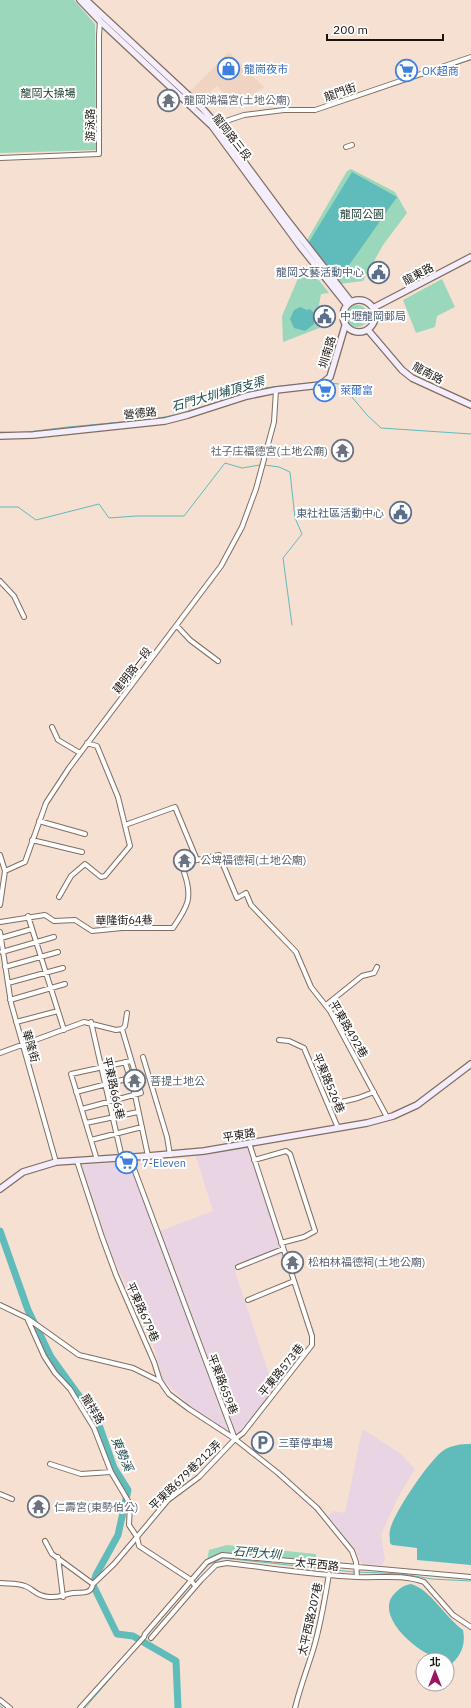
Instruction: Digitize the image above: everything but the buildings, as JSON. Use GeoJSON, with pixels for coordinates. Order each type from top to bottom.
{"type":"FeatureCollection","features":[{"type":"Feature","properties":{"kind":"street","name":"龍岡路三段"},"geometry":{"type":"LineString","coordinates":[[80,0],[100,21],[214,125]]}},
{"type":"Feature","properties":{"kind":"street","name":"龍岡路三段"},"geometry":{"type":"LineString","coordinates":[[86,0],[202,108],[349,303]]}},
{"type":"Feature","properties":{"kind":"street","name":"游泳路"},"geometry":{"type":"LineString","coordinates":[[0,158],[99,154],[100,21]]}},
{"type":"Feature","properties":{"kind":"street","name":"龍門街"},"geometry":{"type":"LineString","coordinates":[[214,125],[244,115],[284,110],[315,110],[471,57]]}},
{"type":"Feature","properties":{"kind":"street"},"geometry":{"type":"LineString","coordinates":[[346,147],[352,146]]}},
{"type":"Feature","properties":{"kind":"street","name":"龍東路"},"geometry":{"type":"LineString","coordinates":[[373,308],[471,257]]}},
{"type":"Feature","properties":{"kind":"street"},"geometry":{"type":"LineString","coordinates":[[360,300],[367,302],[373,308],[375,313],[374,322],[368,330],[359,332],[350,330],[345,326],[343,315],[349,303],[360,300]]}},
{"type":"Feature","properties":{"kind":"street","name":"圳南路"},"geometry":{"type":"LineString","coordinates":[[325,383],[330,377],[345,326]]}},
{"type":"Feature","properties":{"kind":"street","name":"龍南路"},"geometry":{"type":"LineString","coordinates":[[368,330],[397,364],[412,378],[471,405]]}},
{"type":"Feature","properties":{"kind":"street","name":"營德路"},"geometry":{"type":"LineString","coordinates":[[0,436],[33,435],[165,421],[247,396],[325,383]]}},
{"type":"Feature","properties":{"kind":"street","name":"建明路一段"},"geometry":{"type":"LineString","coordinates":[[6,871],[25,862],[46,803],[87,743],[221,566],[242,527],[261,468],[274,422],[276,390]]}},
{"type":"Feature","properties":{"kind":"street"},"geometry":{"type":"LineString","coordinates":[[0,581],[14,596],[24,617]]}},
{"type":"Feature","properties":{"kind":"street"},"geometry":{"type":"LineString","coordinates":[[177,626],[190,640],[218,661]]}},
{"type":"Feature","properties":{"kind":"street"},"geometry":{"type":"LineString","coordinates":[[52,727],[58,740],[80,753]]}},
{"type":"Feature","properties":{"kind":"street"},"geometry":{"type":"LineString","coordinates":[[59,897],[71,876],[85,864],[101,877],[105,876],[130,846],[118,797],[97,746],[87,743]]}},
{"type":"Feature","properties":{"kind":"street"},"geometry":{"type":"LineString","coordinates":[[125,825],[175,808],[197,860]]}},
{"type":"Feature","properties":{"kind":"street"},"geometry":{"type":"LineString","coordinates":[[39,821],[85,834]]}},
{"type":"Feature","properties":{"kind":"street"},"geometry":{"type":"LineString","coordinates":[[32,840],[82,852]]}},
{"type":"Feature","properties":{"kind":"street"},"geometry":{"type":"LineString","coordinates":[[0,855],[6,871],[0,905]]}},
{"type":"Feature","properties":{"kind":"street","name":"平東路492巷"},"geometry":{"type":"LineString","coordinates":[[197,860],[219,855],[237,898],[246,893],[251,905],[296,952],[311,988],[326,1005],[388,1117]]}},
{"type":"Feature","properties":{"kind":"street","name":"華隆街64巷"},"geometry":{"type":"LineString","coordinates":[[0,922],[28,916],[45,915],[54,921],[75,920],[92,931],[122,928],[173,928],[187,907],[189,886],[184,872],[188,863],[197,860]]}},
{"type":"Feature","properties":{"kind":"street"},"geometry":{"type":"LineString","coordinates":[[28,916],[64,1030]]}},
{"type":"Feature","properties":{"kind":"street"},"geometry":{"type":"LineString","coordinates":[[1,938],[32,929]]}},
{"type":"Feature","properties":{"kind":"street","name":"華隆街"},"geometry":{"type":"LineString","coordinates":[[0,932],[10,1000],[56,1162]]}},
{"type":"Feature","properties":{"kind":"street"},"geometry":{"type":"LineString","coordinates":[[2,952],[54,937]]}},
{"type":"Feature","properties":{"kind":"street"},"geometry":{"type":"LineString","coordinates":[[5,967],[58,952]]}},
{"type":"Feature","properties":{"kind":"street"},"geometry":{"type":"LineString","coordinates":[[326,1005],[362,976],[374,973],[377,967]]}},
{"type":"Feature","properties":{"kind":"street"},"geometry":{"type":"LineString","coordinates":[[8,982],[63,968]]}},
{"type":"Feature","properties":{"kind":"street"},"geometry":{"type":"LineString","coordinates":[[10,1000],[65,984]]}},
{"type":"Feature","properties":{"kind":"street"},"geometry":{"type":"LineString","coordinates":[[16,1022],[58,1011]]}},
{"type":"Feature","properties":{"kind":"street"},"geometry":{"type":"LineString","coordinates":[[0,1053],[84,1022],[90,1022],[116,1030],[122,1029],[125,1026],[127,1013]]}},
{"type":"Feature","properties":{"kind":"street","name":"平東路666巷"},"geometry":{"type":"LineString","coordinates":[[90,1022],[122,1158]]}},
{"type":"Feature","properties":{"kind":"street"},"geometry":{"type":"LineString","coordinates":[[82,1109],[141,1094],[122,1029]]}},
{"type":"Feature","properties":{"kind":"street","name":"平東路526巷"},"geometry":{"type":"LineString","coordinates":[[279,1040],[304,1048],[330,1105],[338,1128]]}},
{"type":"Feature","properties":{"kind":"street"},"geometry":{"type":"LineString","coordinates":[[143,1056],[167,1137],[170,1155]]}},
{"type":"Feature","properties":{"kind":"street"},"geometry":{"type":"LineString","coordinates":[[97,1160],[71,1074],[131,1061]]}},
{"type":"Feature","properties":{"kind":"street"},"geometry":{"type":"LineString","coordinates":[[124,1062],[135,1095],[148,1156]]}},
{"type":"Feature","properties":{"kind":"street","name":"平東路"},"geometry":{"type":"LineString","coordinates":[[0,1189],[23,1172],[56,1162],[170,1155],[249,1144],[367,1123],[388,1117],[417,1105],[471,1064]]}},
{"type":"Feature","properties":{"kind":"street"},"geometry":{"type":"LineString","coordinates":[[76,1092],[130,1078]]}},
{"type":"Feature","properties":{"kind":"street"},"geometry":{"type":"LineString","coordinates":[[330,1105],[358,1098],[374,1092]]}},
{"type":"Feature","properties":{"kind":"street"},"geometry":{"type":"LineString","coordinates":[[86,1123],[138,1112]]}},
{"type":"Feature","properties":{"kind":"street"},"geometry":{"type":"LineString","coordinates":[[91,1140],[142,1128]]}},
{"type":"Feature","properties":{"kind":"street","name":"平東路573巷"},"geometry":{"type":"LineString","coordinates":[[235,1439],[243,1433],[312,1345],[312,1336],[249,1144]]}},
{"type":"Feature","properties":{"kind":"street"},"geometry":{"type":"LineString","coordinates":[[254,1160],[286,1151],[290,1154],[315,1231],[304,1237],[281,1243]]}},
{"type":"Feature","properties":{"kind":"street","name":"平東路659巷"},"geometry":{"type":"LineString","coordinates":[[130,1158],[235,1439]]}},
{"type":"Feature","properties":{"kind":"street","name":"平東路679巷"},"geometry":{"type":"LineString","coordinates":[[77,1161],[116,1275],[154,1362],[160,1381],[170,1394],[189,1409],[235,1439]]}},
{"type":"Feature","properties":{"kind":"street"},"geometry":{"type":"LineString","coordinates":[[238,1267],[283,1249]]}},
{"type":"Feature","properties":{"kind":"street"},"geometry":{"type":"LineString","coordinates":[[248,1300],[294,1281]]}},
{"type":"Feature","properties":{"kind":"street"},"geometry":{"type":"LineString","coordinates":[[0,1305],[27,1318],[79,1355],[133,1368],[160,1381]]}},
{"type":"Feature","properties":{"kind":"street","name":"龍祥路"},"geometry":{"type":"LineString","coordinates":[[27,1318],[44,1356],[55,1373],[70,1389],[94,1428],[111,1472],[130,1504],[129,1525],[137,1538]]}},
{"type":"Feature","properties":{"kind":"street"},"geometry":{"type":"LineString","coordinates":[[235,1439],[278,1473],[317,1508],[352,1551],[355,1557],[357,1576]]}},
{"type":"Feature","properties":{"kind":"street","name":"平東路679巷212弄"},"geometry":{"type":"LineString","coordinates":[[0,1583],[26,1586],[38,1595],[47,1597],[63,1597],[72,1593],[84,1594],[92,1588],[94,1583],[114,1564],[168,1500],[199,1477],[235,1439]]}},
{"type":"Feature","properties":{"kind":"street"},"geometry":{"type":"LineString","coordinates":[[50,1464],[81,1474],[111,1472]]}},
{"type":"Feature","properties":{"kind":"street"},"geometry":{"type":"LineString","coordinates":[[0,1494],[12,1499]]}},
{"type":"Feature","properties":{"kind":"street"},"geometry":{"type":"LineString","coordinates":[[137,1538],[139,1546],[191,1580],[195,1586]]}},
{"type":"Feature","properties":{"kind":"street"},"geometry":{"type":"LineString","coordinates":[[45,1542],[52,1554],[58,1557],[81,1576],[94,1583]]}},
{"type":"Feature","properties":{"kind":"street"},"geometry":{"type":"LineString","coordinates":[[80,1708],[144,1637],[207,1562],[222,1555],[471,1578]]}},
{"type":"Feature","properties":{"kind":"street"},"geometry":{"type":"LineString","coordinates":[[58,1557],[63,1597]]}},
{"type":"Feature","properties":{"kind":"street","name":"太平西路"},"geometry":{"type":"LineString","coordinates":[[151,1638],[195,1586],[216,1565],[227,1563],[329,1574],[404,1577],[424,1582],[454,1615],[471,1627]]}},
{"type":"Feature","properties":{"kind":"street","name":"太平西路207巷"},"geometry":{"type":"LineString","coordinates":[[295,1708],[300,1686],[308,1667],[319,1628],[329,1574]]}},
{"type":"Feature","properties":{"kind":"street"},"geometry":{"type":"LineString","coordinates":[[0,1700],[10,1708]]}},
{"type":"Feature","properties":{"kind":"shaded area","name":"龍崗夜市"},"geometry":{"type":"Polygon","coordinates":[[[229,52],[264,87],[236,106],[217,86],[198,103],[188,93],[229,52]]]}},
{"type":"Feature","properties":{"kind":"shaded area"},"geometry":{"type":"Polygon","coordinates":[[[249,1145],[283,1254],[235,1271],[274,1389],[237,1435],[160,1231],[213,1211],[195,1154],[249,1145]]]}},
{"type":"Feature","properties":{"kind":"shaded area"},"geometry":{"type":"Polygon","coordinates":[[[130,1162],[166,1262],[229,1427],[225,1430],[191,1407],[163,1380],[151,1337],[112,1256],[82,1165],[130,1162]]]}},
{"type":"Feature","properties":{"kind":"shaded area"},"geometry":{"type":"Polygon","coordinates":[[[364,1430],[401,1454],[415,1469],[397,1499],[381,1535],[385,1560],[382,1565],[362,1564],[353,1547],[328,1517],[333,1511],[345,1513],[362,1431],[364,1430]]]}},
{"type":"Feature","properties":{"kind":"green space","name":"龍岡大操場"},"geometry":{"type":"Polygon","coordinates":[[[0,0],[74,0],[95,24],[96,150],[0,153],[0,0]]]}},
{"type":"Feature","properties":{"kind":"green space","name":"龍岡公園"},"geometry":{"type":"Polygon","coordinates":[[[351,169],[395,192],[407,213],[383,245],[363,281],[339,284],[307,240],[347,171],[351,169]]]}},
{"type":"Feature","properties":{"kind":"green space"},"geometry":{"type":"Polygon","coordinates":[[[312,271],[329,293],[321,294],[317,316],[322,327],[283,342],[282,316],[299,276],[312,271]]]}},
{"type":"Feature","properties":{"kind":"green space"},"geometry":{"type":"Polygon","coordinates":[[[442,279],[455,307],[437,316],[435,327],[416,333],[403,300],[442,279]]]}},
{"type":"Feature","properties":{"kind":"green space"},"geometry":{"type":"Polygon","coordinates":[[[353,305],[361,305],[368,312],[368,320],[361,327],[353,327],[346,320],[346,312],[353,305]]]}},
{"type":"Feature","properties":{"kind":"green space"},"geometry":{"type":"Polygon","coordinates":[[[227,1545],[316,1554],[316,1562],[225,1554],[207,1561],[209,1550],[227,1545]]]}},
{"type":"Feature","properties":{"kind":"water","name":"龍岡公園"},"geometry":{"type":"Polygon","coordinates":[[[352,172],[397,197],[340,278],[336,279],[309,242],[352,172]]]}},
{"type":"Feature","properties":{"kind":"water"},"geometry":{"type":"Polygon","coordinates":[[[300,307],[307,310],[310,309],[315,314],[314,324],[305,331],[294,328],[290,319],[294,310],[300,307]]]}},
{"type":"Feature","properties":{"kind":"water"},"geometry":{"type":"Polygon","coordinates":[[[471,1444],[471,1565],[417,1560],[417,1548],[392,1545],[390,1543],[390,1530],[393,1522],[413,1487],[430,1464],[447,1448],[457,1445],[471,1444]]]}},
{"type":"Feature","properties":{"kind":"water"},"geometry":{"type":"Polygon","coordinates":[[[411,1584],[425,1592],[463,1630],[464,1641],[462,1650],[455,1660],[455,1652],[424,1652],[403,1635],[395,1624],[390,1613],[389,1602],[395,1593],[404,1586],[411,1584]]]}},
{"type":"Feature","properties":{"kind":"waterway","name":"石門大圳埔頂支渠"},"geometry":{"type":"LineString","coordinates":[[28,432],[154,419],[179,414],[263,388],[320,382]]}},
{"type":"Feature","properties":{"kind":"waterway","name":"石門大圳埔頂支渠"},"geometry":{"type":"LineString","coordinates":[[327,383],[339,384],[381,428],[471,434]]}},
{"type":"Feature","properties":{"kind":"waterway","name":"石門大圳埔頂支渠"},"geometry":{"type":"LineString","coordinates":[[0,432],[25,433]]}},
{"type":"Feature","properties":{"kind":"waterway","name":"石門大圳埔頂支渠"},"geometry":{"type":"LineString","coordinates":[[0,507],[18,507],[36,520],[99,504],[109,518],[136,516],[184,516],[225,463],[242,468],[260,465]]}},
{"type":"Feature","properties":{"kind":"waterway","name":"石門大圳埔頂支渠"},"geometry":{"type":"LineString","coordinates":[[264,465],[279,467],[290,472],[295,518],[302,534],[283,558],[292,625]]}},
{"type":"Feature","properties":{"kind":"waterway","name":"東勢溪"},"geometry":{"type":"LineString","coordinates":[[0,1231],[28,1310],[51,1357],[98,1422],[114,1468],[128,1490],[118,1535],[96,1575],[93,1585],[117,1634],[133,1636],[176,1661],[178,1708]]}},
{"type":"Feature","properties":{"kind":"waterway","name":"石門大圳"},"geometry":{"type":"LineString","coordinates":[[193,1582],[208,1565],[223,1558],[354,1572]]}},
{"type":"Feature","properties":{"kind":"waterway","name":"石門大圳"},"geometry":{"type":"LineString","coordinates":[[358,1572],[402,1574],[432,1579],[471,1581]]}},
{"type":"Feature","properties":{"kind":"waterway","name":"石門大圳"},"geometry":{"type":"LineString","coordinates":[[85,1708],[191,1584]]}},
{"type":"Feature","properties":{"kind":"place","name":"龍崗夜市"},"geometry":{"type":"Point","coordinates":[229,69]}},
{"type":"Feature","properties":{"kind":"place","name":"OK超商"},"geometry":{"type":"Point","coordinates":[407,71]}},
{"type":"Feature","properties":{"kind":"place","name":"龍岡鴻福宮(土地公廟)"},"geometry":{"type":"Point","coordinates":[168,100]}},
{"type":"Feature","properties":{"kind":"place","name":"龍岡文藝活動中心"},"geometry":{"type":"Point","coordinates":[379,272]}},
{"type":"Feature","properties":{"kind":"place","name":"中壢龍岡郵局"},"geometry":{"type":"Point","coordinates":[324,316]}},
{"type":"Feature","properties":{"kind":"place","name":"萊爾富"},"geometry":{"type":"Point","coordinates":[324,390]}},
{"type":"Feature","properties":{"kind":"place","name":"社子庄福德宮(土地公廟)"},"geometry":{"type":"Point","coordinates":[343,451]}},
{"type":"Feature","properties":{"kind":"place","name":"東社社區活動中心"},"geometry":{"type":"Point","coordinates":[400,513]}},
{"type":"Feature","properties":{"kind":"place","name":"公埤福德祠(土地公廟)"},"geometry":{"type":"Point","coordinates":[185,860]}},
{"type":"Feature","properties":{"kind":"place","name":"菩提土地公"},"geometry":{"type":"Point","coordinates":[135,1081]}},
{"type":"Feature","properties":{"kind":"place","name":"7-Eleven"},"geometry":{"type":"Point","coordinates":[126,1163]}},
{"type":"Feature","properties":{"kind":"place","name":"松柏林福德祠(土地公廟)"},"geometry":{"type":"Point","coordinates":[293,1262]}},
{"type":"Feature","properties":{"kind":"place","name":"三華停車場"},"geometry":{"type":"Point","coordinates":[262,1443]}},
{"type":"Feature","properties":{"kind":"place","name":"仁壽宮(東勢伯公)"},"geometry":{"type":"Point","coordinates":[39,1507]}}]}
